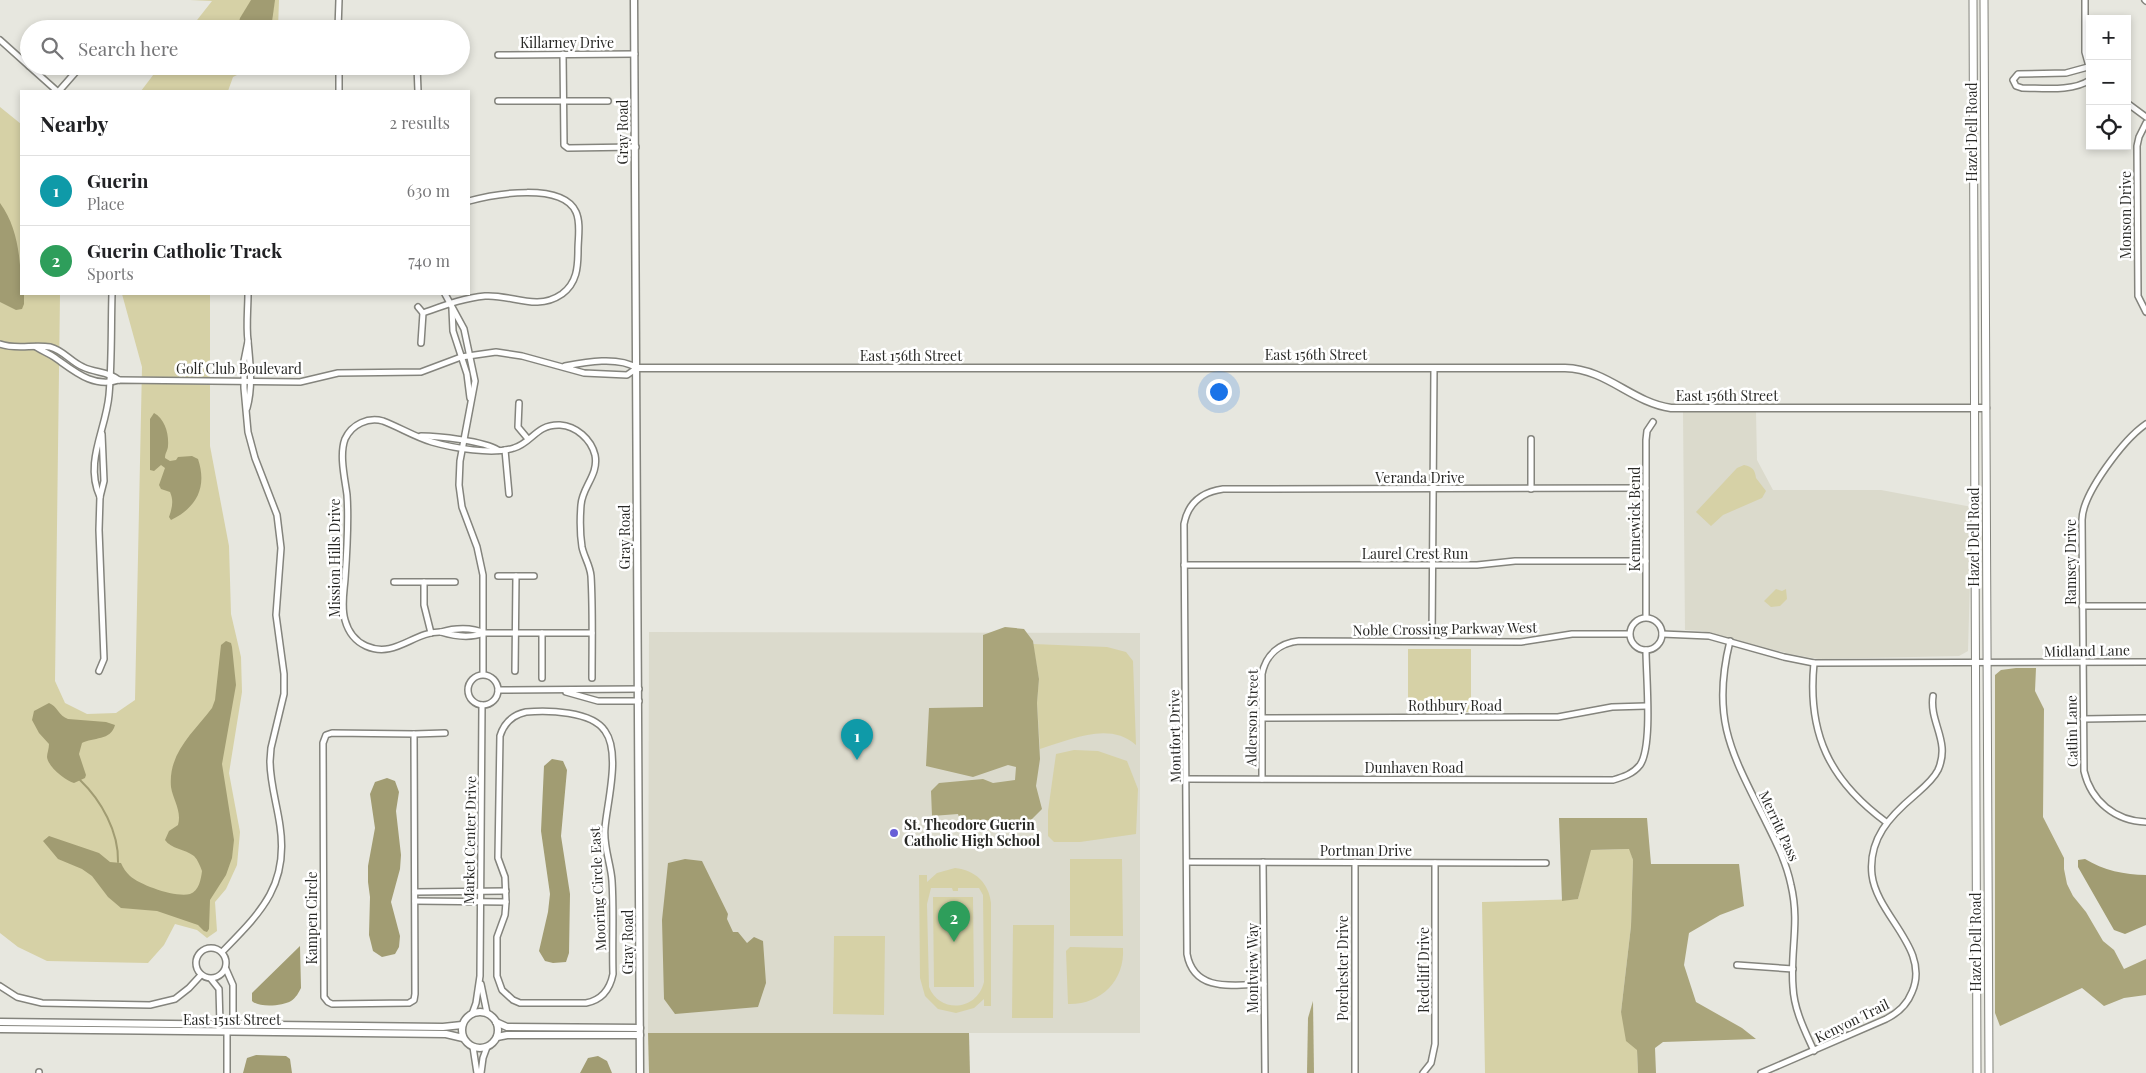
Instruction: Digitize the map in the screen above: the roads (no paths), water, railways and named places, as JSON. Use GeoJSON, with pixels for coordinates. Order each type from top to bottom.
{"type":"FeatureCollection","features":[{"type":"Feature","properties":{"kind":"main road","name":"Hazel Dell Road"},"geometry":{"type":"LineString","coordinates":[[1973,0],[1974,408],[1981,663],[1988,1073]]}},
{"type":"Feature","properties":{"kind":"main road","name":"Hazel Dell Road"},"geometry":{"type":"LineString","coordinates":[[1977,1073],[1981,663],[1986,408],[1984,0]]}},
{"type":"Feature","properties":{"kind":"street"},"geometry":{"type":"LineString","coordinates":[[338,20],[339,0]]}},
{"type":"Feature","properties":{"kind":"street","name":"Gray Road"},"geometry":{"type":"LineString","coordinates":[[634,0],[640,1073]]}},
{"type":"Feature","properties":{"kind":"street"},"geometry":{"type":"LineString","coordinates":[[2085,0],[2088,60]]}},
{"type":"Feature","properties":{"kind":"street"},"geometry":{"type":"LineString","coordinates":[[0,40],[20,58]]}},
{"type":"Feature","properties":{"kind":"street"},"geometry":{"type":"LineString","coordinates":[[563,54],[565,147],[636,147]]}},
{"type":"Feature","properties":{"kind":"street","name":"Killarney Drive"},"geometry":{"type":"LineString","coordinates":[[498,55],[635,54]]}},
{"type":"Feature","properties":{"kind":"street"},"geometry":{"type":"LineString","coordinates":[[2086,69],[2066,73],[2018,74],[2013,80],[2016,86],[2022,88],[2070,87],[2086,82]]}},
{"type":"Feature","properties":{"kind":"street"},"geometry":{"type":"LineString","coordinates":[[39,75],[57,90]]}},
{"type":"Feature","properties":{"kind":"street"},"geometry":{"type":"LineString","coordinates":[[59,90],[73,75]]}},
{"type":"Feature","properties":{"kind":"street"},"geometry":{"type":"LineString","coordinates":[[339,75],[339,90]]}},
{"type":"Feature","properties":{"kind":"street"},"geometry":{"type":"LineString","coordinates":[[417,75],[418,90]]}},
{"type":"Feature","properties":{"kind":"street"},"geometry":{"type":"LineString","coordinates":[[498,101],[608,101]]}},
{"type":"Feature","properties":{"kind":"street"},"geometry":{"type":"LineString","coordinates":[[2130,105],[2146,117]]}},
{"type":"Feature","properties":{"kind":"street","name":"Monson Drive"},"geometry":{"type":"LineString","coordinates":[[2144,310],[2138,293],[2137,146],[2140,133],[2146,123]]}},
{"type":"Feature","properties":{"kind":"street"},"geometry":{"type":"LineString","coordinates":[[423,313],[450,303],[485,296],[507,297],[533,303],[549,300],[561,295],[570,287],[576,276],[578,265],[578,222],[576,212],[567,202],[553,196],[534,194],[505,194],[470,200]]}},
{"type":"Feature","properties":{"kind":"street"},"geometry":{"type":"LineString","coordinates":[[100,497],[95,482],[95,450],[102,434],[108,410],[111,374],[112,295]]}},
{"type":"Feature","properties":{"kind":"street"},"geometry":{"type":"LineString","coordinates":[[247,411],[250,398],[248,295]]}},
{"type":"Feature","properties":{"kind":"street"},"geometry":{"type":"LineString","coordinates":[[446,295],[462,323],[475,380],[462,447],[459,491],[462,507],[482,563],[484,583],[483,674]]}},
{"type":"Feature","properties":{"kind":"street"},"geometry":{"type":"LineString","coordinates":[[450,303],[455,336],[467,374],[470,399]]}},
{"type":"Feature","properties":{"kind":"street"},"geometry":{"type":"LineString","coordinates":[[418,307],[423,313],[422,343]]}},
{"type":"Feature","properties":{"kind":"street"},"geometry":{"type":"LineString","coordinates":[[455,336],[465,334]]}},
{"type":"Feature","properties":{"kind":"street"},"geometry":{"type":"LineString","coordinates":[[222,952],[264,906],[276,880],[282,852],[280,822],[270,768],[271,748],[282,710],[285,687],[276,615],[282,548],[277,515],[249,439],[244,381],[244,361],[248,341]]}},
{"type":"Feature","properties":{"kind":"street"},"geometry":{"type":"LineString","coordinates":[[0,344],[11,347],[55,349],[65,354],[72,361],[90,370],[111,374],[119,380]]}},
{"type":"Feature","properties":{"kind":"street"},"geometry":{"type":"LineString","coordinates":[[36,347],[81,376],[110,383]]}},
{"type":"Feature","properties":{"kind":"street","name":"Golf Club Boulevard"},"geometry":{"type":"LineString","coordinates":[[110,383],[119,380],[300,382],[338,373],[409,373],[430,369],[470,355],[506,353],[584,372],[627,375],[637,368],[627,362],[598,362],[565,366]]}},
{"type":"Feature","properties":{"kind":"street"},"geometry":{"type":"LineString","coordinates":[[67,366],[72,361]]}},
{"type":"Feature","properties":{"kind":"street","name":"East 156th Street"},"geometry":{"type":"LineString","coordinates":[[637,368],[1578,369],[1605,377],[1647,402],[1677,409],[1986,408]]}},
{"type":"Feature","properties":{"kind":"street"},"geometry":{"type":"LineString","coordinates":[[1432,641],[1434,368]]}},
{"type":"Feature","properties":{"kind":"street"},"geometry":{"type":"LineString","coordinates":[[519,402],[518,424],[520,430],[528,439]]}},
{"type":"Feature","properties":{"kind":"street","name":"Mission Hills Drive"},"geometry":{"type":"LineString","coordinates":[[498,450],[492,452],[432,442],[375,419],[359,424],[346,438],[343,449],[348,522],[343,613],[347,627],[355,638],[366,646],[383,650],[398,648],[431,633],[456,629],[477,629],[484,633],[592,633]]}},
{"type":"Feature","properties":{"kind":"street","name":"Kennewick Bend"},"geometry":{"type":"LineString","coordinates":[[1646,617],[1646,440],[1647,431],[1653,422]]}},
{"type":"Feature","properties":{"kind":"street","name":"Ramsey Drive"},"geometry":{"type":"LineString","coordinates":[[2082,663],[2082,514],[2085,502],[2092,488],[2129,440],[2146,424]]}},
{"type":"Feature","properties":{"kind":"street"},"geometry":{"type":"LineString","coordinates":[[498,450],[516,448],[546,427],[565,426],[582,434],[593,450],[595,470],[581,505],[582,545],[591,574],[592,678]]}},
{"type":"Feature","properties":{"kind":"street"},"geometry":{"type":"LineString","coordinates":[[100,671],[104,659],[100,497],[104,481],[102,434]]}},
{"type":"Feature","properties":{"kind":"street","name":"Mission Hills Drive"},"geometry":{"type":"LineString","coordinates":[[421,436],[464,441],[493,447],[498,450]]}},
{"type":"Feature","properties":{"kind":"street"},"geometry":{"type":"LineString","coordinates":[[1531,439],[1531,489]]}},
{"type":"Feature","properties":{"kind":"street"},"geometry":{"type":"LineString","coordinates":[[505,450],[509,494]]}},
{"type":"Feature","properties":{"kind":"street","name":"Veranda Drive"},"geometry":{"type":"LineString","coordinates":[[1196,500],[1205,493],[1223,489],[1646,488]]}},
{"type":"Feature","properties":{"kind":"street","name":"Montfort Drive"},"geometry":{"type":"LineString","coordinates":[[1196,500],[1189,508],[1184,524],[1187,954],[1189,964],[1195,974],[1210,982],[1264,984]]}},
{"type":"Feature","properties":{"kind":"street","name":"Laurel Crest Run"},"geometry":{"type":"LineString","coordinates":[[1184,565],[1432,565],[1515,561],[1646,561]]}},
{"type":"Feature","properties":{"kind":"street"},"geometry":{"type":"LineString","coordinates":[[498,576],[534,576]]}},
{"type":"Feature","properties":{"kind":"street"},"geometry":{"type":"LineString","coordinates":[[515,671],[516,576]]}},
{"type":"Feature","properties":{"kind":"street"},"geometry":{"type":"LineString","coordinates":[[394,582],[455,582]]}},
{"type":"Feature","properties":{"kind":"street"},"geometry":{"type":"LineString","coordinates":[[424,582],[424,605],[431,633]]}},
{"type":"Feature","properties":{"kind":"street"},"geometry":{"type":"LineString","coordinates":[[2082,606],[2146,606]]}},
{"type":"Feature","properties":{"kind":"street"},"geometry":{"type":"LineString","coordinates":[[1646,617],[1656,621],[1661,627],[1662,634],[1659,644],[1653,649],[1646,650],[1639,649],[1633,644],[1629,634],[1634,622],[1646,617]]}},
{"type":"Feature","properties":{"kind":"street"},"geometry":{"type":"LineString","coordinates":[[542,633],[542,678]]}},
{"type":"Feature","properties":{"kind":"street","name":"Noble Crossing Parkway West"},"geometry":{"type":"LineString","coordinates":[[1291,642],[1521,642],[1572,634],[1629,634]]}},
{"type":"Feature","properties":{"kind":"street","name":"Midland Lane"},"geometry":{"type":"LineString","coordinates":[[1662,634],[1695,634],[1814,663],[2146,662]]}},
{"type":"Feature","properties":{"kind":"street","name":"Alderson Street"},"geometry":{"type":"LineString","coordinates":[[1262,779],[1262,681],[1265,662],[1276,649],[1291,642]]}},
{"type":"Feature","properties":{"kind":"street","name":"Merritt Pass"},"geometry":{"type":"LineString","coordinates":[[1730,642],[1722,689],[1725,724],[1733,756],[1780,848],[1789,874],[1796,913],[1792,985],[1796,1005],[1814,1051]]}},
{"type":"Feature","properties":{"kind":"street"},"geometry":{"type":"LineString","coordinates":[[1646,650],[1646,706]]}},
{"type":"Feature","properties":{"kind":"street"},"geometry":{"type":"LineString","coordinates":[[1814,663],[1812,690],[1814,715],[1826,753],[1836,773],[1851,791],[1886,822],[1928,784],[1938,770],[1942,744],[1932,712],[1933,696]]}},
{"type":"Feature","properties":{"kind":"street","name":"Catlin Lane"},"geometry":{"type":"LineString","coordinates":[[2082,663],[2083,765],[2087,781],[2101,803],[2117,815],[2130,820],[2146,822]]}},
{"type":"Feature","properties":{"kind":"street"},"geometry":{"type":"LineString","coordinates":[[483,674],[494,679],[498,690],[492,702],[482,705],[472,700],[468,689],[473,678],[483,674]]}},
{"type":"Feature","properties":{"kind":"street"},"geometry":{"type":"LineString","coordinates":[[498,690],[639,689]]}},
{"type":"Feature","properties":{"kind":"street"},"geometry":{"type":"LineString","coordinates":[[560,691],[598,701],[639,701]]}},
{"type":"Feature","properties":{"kind":"street","name":"Market Center Drive"},"geometry":{"type":"LineString","coordinates":[[482,705],[480,976],[483,1003],[487,1013]]}},
{"type":"Feature","properties":{"kind":"street","name":"Dunhaven Road"},"geometry":{"type":"LineString","coordinates":[[1186,779],[1613,780],[1624,777],[1639,766],[1646,749],[1646,706]]}},
{"type":"Feature","properties":{"kind":"street","name":"Rothbury Road"},"geometry":{"type":"LineString","coordinates":[[1262,718],[1558,717],[1612,707],[1646,706]]}},
{"type":"Feature","properties":{"kind":"street","name":"Mooring Circle East"},"geometry":{"type":"LineString","coordinates":[[526,712],[568,713],[596,722],[606,731],[612,749],[612,786],[604,838],[612,881],[612,978],[607,990],[594,1001],[582,1004],[520,1003],[507,995],[500,986],[497,976],[497,937],[505,915],[506,891],[505,877],[498,858],[500,736],[504,726],[516,715],[526,712]]}},
{"type":"Feature","properties":{"kind":"street"},"geometry":{"type":"LineString","coordinates":[[2083,719],[2146,718]]}},
{"type":"Feature","properties":{"kind":"street","name":"Kampen Circle"},"geometry":{"type":"LineString","coordinates":[[414,734],[414,1000],[406,1004],[335,1004],[328,1002],[324,994],[323,740],[326,735],[332,733],[445,733]]}},
{"type":"Feature","properties":{"kind":"street","name":"Kenyon Trail"},"geometry":{"type":"LineString","coordinates":[[1761,1073],[1894,1014],[1904,1006],[1914,988],[1916,971],[1913,955],[1880,902],[1872,876],[1872,856],[1875,844],[1886,822]]}},
{"type":"Feature","properties":{"kind":"street","name":"Portman Drive"},"geometry":{"type":"LineString","coordinates":[[1187,862],[1546,862]]}},
{"type":"Feature","properties":{"kind":"street","name":"Montview Way"},"geometry":{"type":"LineString","coordinates":[[1263,862],[1265,1073]]}},
{"type":"Feature","properties":{"kind":"street","name":"Porchester Drive"},"geometry":{"type":"LineString","coordinates":[[1355,862],[1355,1073]]}},
{"type":"Feature","properties":{"kind":"street","name":"Redcliff Drive"},"geometry":{"type":"LineString","coordinates":[[1423,1073],[1431,1063],[1435,1044],[1435,863]]}},
{"type":"Feature","properties":{"kind":"street"},"geometry":{"type":"LineString","coordinates":[[415,892],[506,891]]}},
{"type":"Feature","properties":{"kind":"street"},"geometry":{"type":"LineString","coordinates":[[415,901],[506,902]]}},
{"type":"Feature","properties":{"kind":"street"},"geometry":{"type":"LineString","coordinates":[[220,1024],[219,989],[211,979],[198,972],[196,962],[200,953],[213,948],[222,952],[226,958],[226,969],[233,985],[234,1024]]}},
{"type":"Feature","properties":{"kind":"street"},"geometry":{"type":"LineString","coordinates":[[1738,965],[1793,970]]}},
{"type":"Feature","properties":{"kind":"street"},"geometry":{"type":"LineString","coordinates":[[211,979],[220,976],[226,969]]}},
{"type":"Feature","properties":{"kind":"street"},"geometry":{"type":"LineString","coordinates":[[0,986],[18,997],[42,1004],[150,1005],[175,998],[190,988],[202,975]]}},
{"type":"Feature","properties":{"kind":"street","name":"Market Center Drive"},"geometry":{"type":"LineString","coordinates":[[472,1014],[476,1003],[480,976]]}},
{"type":"Feature","properties":{"kind":"street"},"geometry":{"type":"LineString","coordinates":[[477,1073],[472,1048],[463,1038],[462,1025],[472,1014],[479,1012],[487,1013],[496,1022],[507,1027],[640,1032]]}},
{"type":"Feature","properties":{"kind":"street","name":"East 151st Street"},"geometry":{"type":"LineString","coordinates":[[0,1022],[443,1027],[462,1025]]}},
{"type":"Feature","properties":{"kind":"street"},"geometry":{"type":"LineString","coordinates":[[496,1022],[498,1029],[497,1038]]}},
{"type":"Feature","properties":{"kind":"street","name":"East 151st Street"},"geometry":{"type":"LineString","coordinates":[[0,1029],[446,1034],[463,1038]]}},
{"type":"Feature","properties":{"kind":"street"},"geometry":{"type":"LineString","coordinates":[[226,1032],[227,1073]]}},
{"type":"Feature","properties":{"kind":"street"},"geometry":{"type":"LineString","coordinates":[[481,1073],[487,1047],[497,1038],[507,1035],[640,1032]]}},
{"type":"Feature","properties":{"kind":"street"},"geometry":{"type":"LineString","coordinates":[[472,1048],[487,1047]]}},
{"type":"Feature","properties":{"kind":"waterway"},"geometry":{"type":"LineString","coordinates":[[80,780],[95,797],[107,817],[118,851],[118,862]]}},
{"type":"Feature","properties":{"kind":"place","name":"Guerin"},"geometry":{"type":"Point","coordinates":[857,760]}},
{"type":"Feature","properties":{"kind":"place","name":"St. Theodore Guerin Catholic High School"},"geometry":{"type":"Point","coordinates":[894,833]}},
{"type":"Feature","properties":{"kind":"place","name":"Guerin Catholic Track"},"geometry":{"type":"Point","coordinates":[954,942]}}]}
